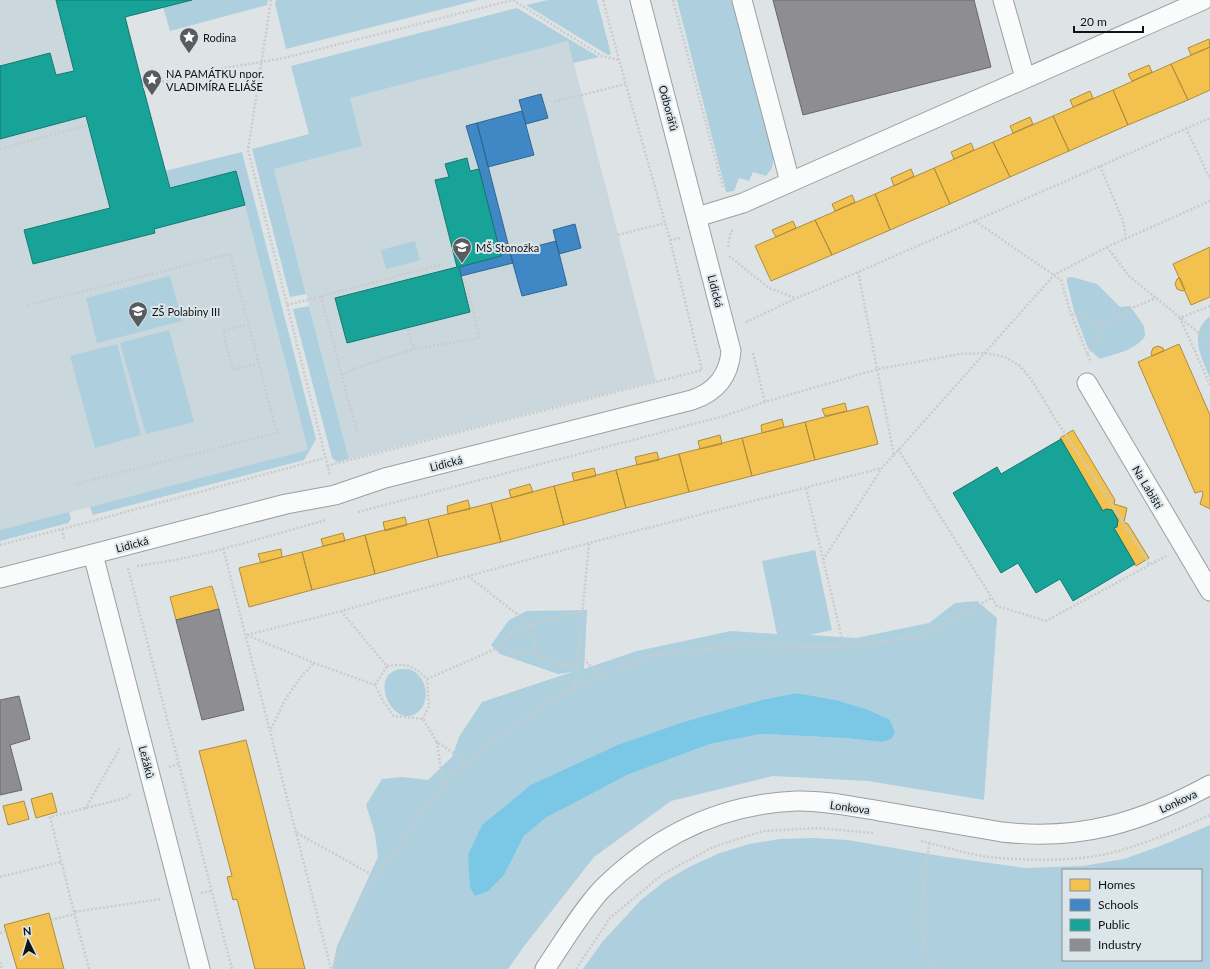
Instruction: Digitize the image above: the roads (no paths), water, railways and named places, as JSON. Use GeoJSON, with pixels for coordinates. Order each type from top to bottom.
{"type":"FeatureCollection","features":[{"type":"Feature","properties":{"kind":"street","name":"Odborářů"},"geometry":{"type":"LineString","coordinates":[[640,0],[697,216]]}},
{"type":"Feature","properties":{"kind":"street"},"geometry":{"type":"LineString","coordinates":[[742,0],[790,182]]}},
{"type":"Feature","properties":{"kind":"street"},"geometry":{"type":"LineString","coordinates":[[1003,0],[1025,78]]}},
{"type":"Feature","properties":{"kind":"street"},"geometry":{"type":"LineString","coordinates":[[697,216],[728,208],[790,182],[1197,1]]}},
{"type":"Feature","properties":{"kind":"street","name":"Lidická"},"geometry":{"type":"LineString","coordinates":[[0,578],[286,504],[335,495],[385,478],[702,397],[722,381],[730,361],[731,351],[697,216]]}},
{"type":"Feature","properties":{"kind":"street","name":"Na Labišti"},"geometry":{"type":"LineString","coordinates":[[1087,383],[1210,591]]}},
{"type":"Feature","properties":{"kind":"street","name":"Ležáků"},"geometry":{"type":"LineString","coordinates":[[93,554],[200,969]]}},
{"type":"Feature","properties":{"kind":"street","name":"Lonkova"},"geometry":{"type":"LineString","coordinates":[[545,969],[578,919],[607,885],[638,857],[675,833],[711,817],[757,805],[797,801],[840,804],[1019,834],[1080,832],[1112,826],[1145,816],[1210,785]]}},
{"type":"Feature","properties":{"kind":"water"},"geometry":{"type":"Polygon","coordinates":[[[797,693],[836,700],[866,709],[889,719],[895,732],[891,739],[881,742],[845,738],[761,734],[710,744],[627,775],[545,818],[524,836],[504,875],[488,891],[475,896],[470,887],[468,855],[482,825],[531,785],[620,744],[683,722],[761,700],[797,693]]]}},
{"type":"Feature","properties":{"kind":"place","name":"Rodina"},"geometry":{"type":"Point","coordinates":[189,54]}},
{"type":"Feature","properties":{"kind":"place","name":"NA PAMÁTKU npor. VLADIMÍRA ELIÁŠE"},"geometry":{"type":"Point","coordinates":[152,96]}},
{"type":"Feature","properties":{"kind":"place","name":"MŠ Stonožka"},"geometry":{"type":"Point","coordinates":[462,264]}},
{"type":"Feature","properties":{"kind":"place","name":"ZŠ Polabiny III"},"geometry":{"type":"Point","coordinates":[138,328]}}]}
